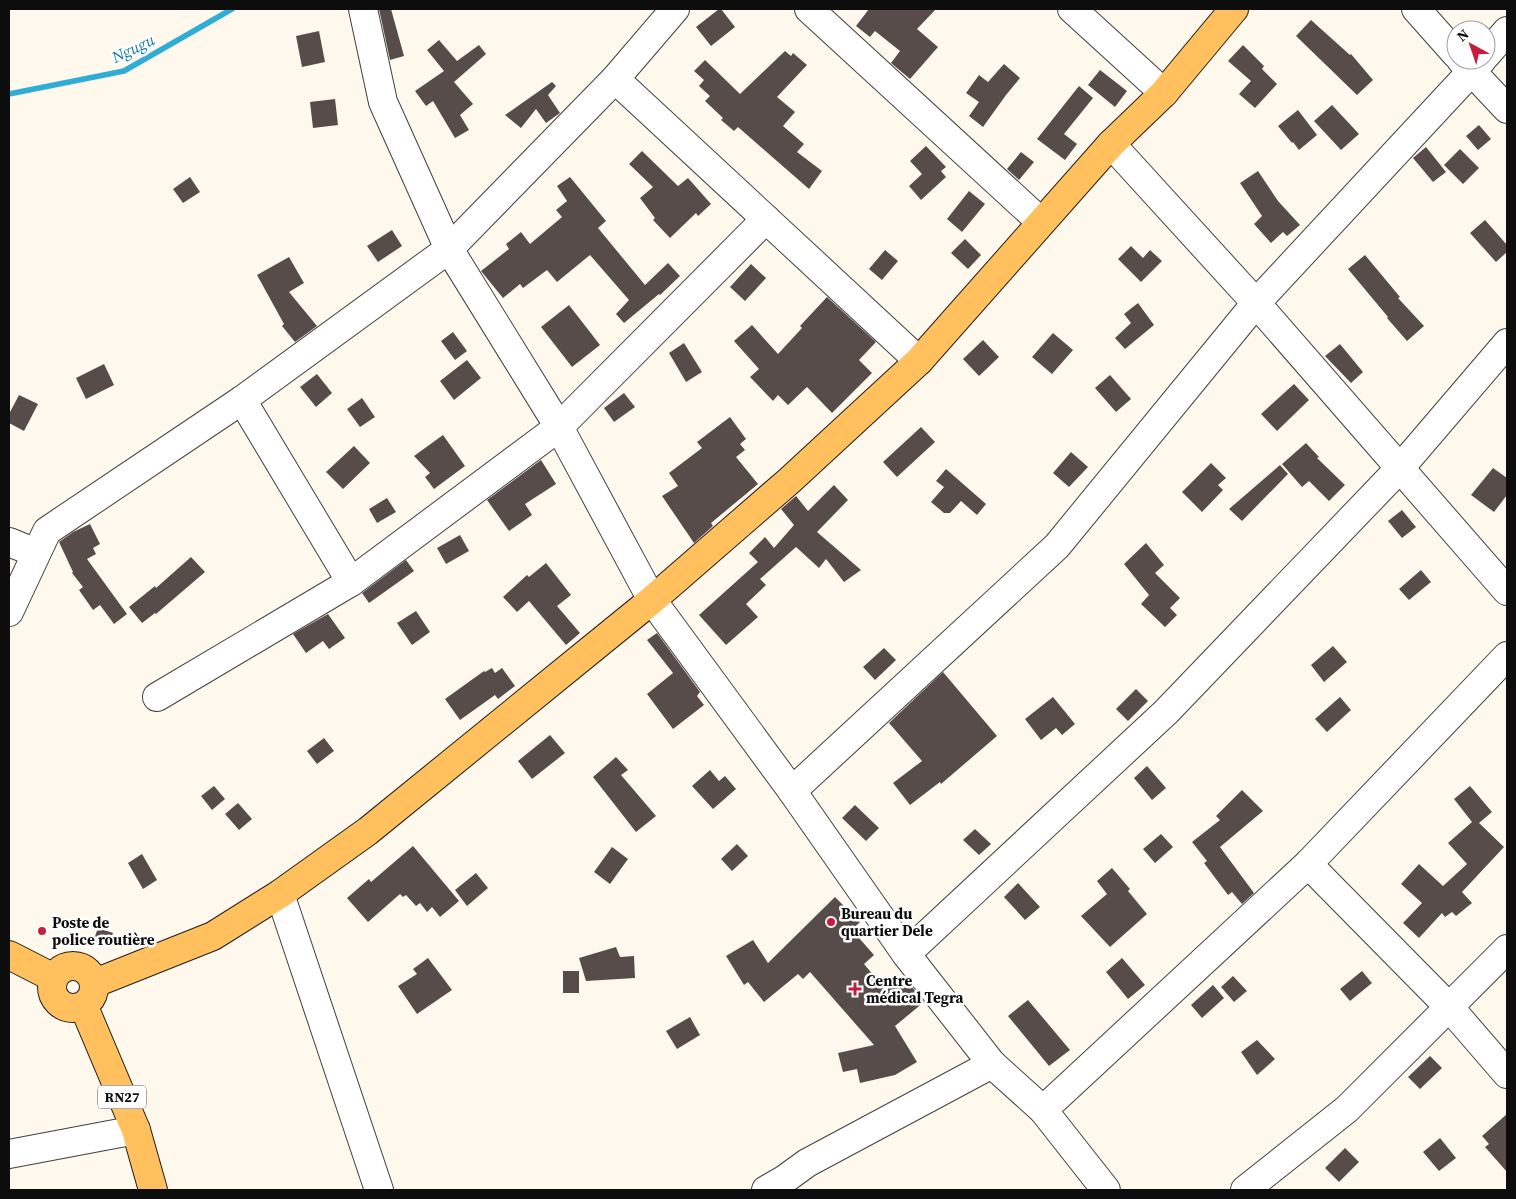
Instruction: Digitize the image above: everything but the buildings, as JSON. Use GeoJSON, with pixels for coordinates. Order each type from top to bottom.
{"type":"FeatureCollection","features":[{"type":"Feature","properties":{"kind":"main road"},"geometry":{"type":"LineString","coordinates":[[9,955],[54,978],[52,991],[58,1003],[70,1009],[90,995],[213,936],[280,894],[368,831],[652,600],[789,481],[919,361],[1111,144],[1164,93],[1234,9]]}},
{"type":"Feature","properties":{"kind":"main road","name":"RN27"},"geometry":{"type":"LineString","coordinates":[[54,978],[63,968],[76,965],[89,971],[90,995],[136,1130],[153,1190]]}},
{"type":"Feature","properties":{"kind":"street"},"geometry":{"type":"LineString","coordinates":[[363,9],[383,102],[449,249],[559,428],[652,600],[792,791],[906,954],[992,1064],[1043,1110],[1106,1190]]}},
{"type":"Feature","properties":{"kind":"street"},"geometry":{"type":"LineString","coordinates":[[9,612],[47,531],[242,400],[449,249],[616,79],[675,9]]}},
{"type":"Feature","properties":{"kind":"street"},"geometry":{"type":"LineString","coordinates":[[809,9],[1041,222]]}},
{"type":"Feature","properties":{"kind":"street"},"geometry":{"type":"LineString","coordinates":[[1072,9],[1164,93]]}},
{"type":"Feature","properties":{"kind":"street"},"geometry":{"type":"LineString","coordinates":[[1416,9],[1446,37]]}},
{"type":"Feature","properties":{"kind":"street"},"geometry":{"type":"LineString","coordinates":[[1496,39],[1507,30]]}},
{"type":"Feature","properties":{"kind":"street"},"geometry":{"type":"LineString","coordinates":[[792,791],[1058,546],[1256,303],[1462,70]]}},
{"type":"Feature","properties":{"kind":"street"},"geometry":{"type":"LineString","coordinates":[[1478,70],[1507,109]]}},
{"type":"Feature","properties":{"kind":"street"},"geometry":{"type":"LineString","coordinates":[[616,79],[919,361]]}},
{"type":"Feature","properties":{"kind":"street"},"geometry":{"type":"LineString","coordinates":[[1111,144],[1256,303],[1507,590]]}},
{"type":"Feature","properties":{"kind":"street"},"geometry":{"type":"LineString","coordinates":[[157,697],[351,582],[559,428],[766,219]]}},
{"type":"Feature","properties":{"kind":"street"},"geometry":{"type":"LineString","coordinates":[[906,954],[1166,712],[1401,467],[1507,343]]}},
{"type":"Feature","properties":{"kind":"street"},"geometry":{"type":"LineString","coordinates":[[242,400],[351,582]]}},
{"type":"Feature","properties":{"kind":"street"},"geometry":{"type":"LineString","coordinates":[[9,542],[36,553]]}},
{"type":"Feature","properties":{"kind":"street"},"geometry":{"type":"LineString","coordinates":[[1043,1110],[1308,864],[1507,656]]}},
{"type":"Feature","properties":{"kind":"street"},"geometry":{"type":"LineString","coordinates":[[1308,864],[1450,1008],[1507,1074]]}},
{"type":"Feature","properties":{"kind":"street"},"geometry":{"type":"LineString","coordinates":[[280,894],[379,1190]]}},
{"type":"Feature","properties":{"kind":"street"},"geometry":{"type":"LineString","coordinates":[[1245,1190],[1347,1109],[1507,949]]}},
{"type":"Feature","properties":{"kind":"street"},"geometry":{"type":"LineString","coordinates":[[766,1190],[808,1163],[992,1064]]}},
{"type":"Feature","properties":{"kind":"street"},"geometry":{"type":"LineString","coordinates":[[9,1154],[136,1130]]}},
{"type":"Feature","properties":{"kind":"waterway","name":"Ngugu"},"geometry":{"type":"LineString","coordinates":[[9,94],[124,71],[232,9]]}},
{"type":"Feature","properties":{"kind":"place","name":"Bureau du quartier Dele"},"geometry":{"type":"Point","coordinates":[831,922]}},
{"type":"Feature","properties":{"kind":"place","name":"Poste de police routière"},"geometry":{"type":"Point","coordinates":[42,931]}},
{"type":"Feature","properties":{"kind":"place","name":"Centre médical Tegra"},"geometry":{"type":"Point","coordinates":[855,989]}}]}
